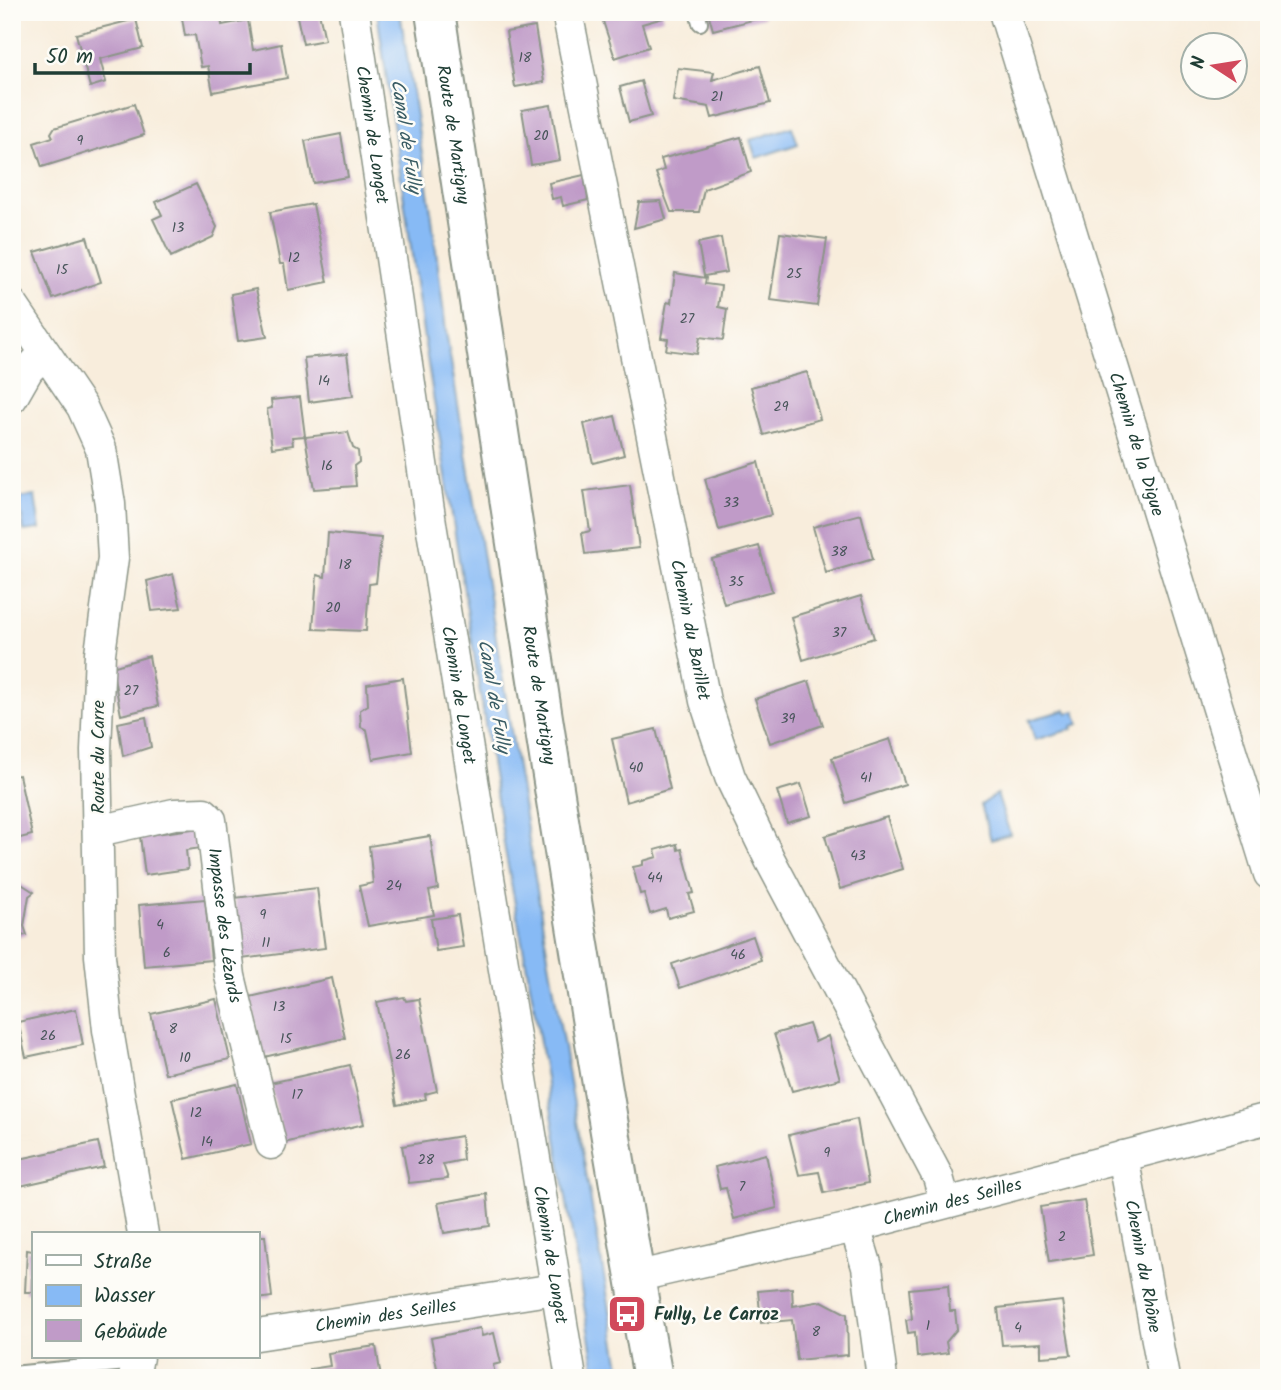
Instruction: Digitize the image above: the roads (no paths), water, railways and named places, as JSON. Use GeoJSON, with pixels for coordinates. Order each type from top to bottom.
{"type":"FeatureCollection","features":[{"type":"Feature","properties":{"kind":"main road","name":"Route de Martigny"},"geometry":{"type":"LineString","coordinates":[[435,12],[537,682],[634,1277],[653,1378]]}},
{"type":"Feature","properties":{"kind":"street","name":"Chemin de Longet"},"geometry":{"type":"LineString","coordinates":[[354,12],[432,530],[571,1378]]}},
{"type":"Feature","properties":{"kind":"street","name":"Chemin du Barillet"},"geometry":{"type":"LineString","coordinates":[[567,12],[705,701],[730,777],[770,860],[938,1177],[945,1202]]}},
{"type":"Feature","properties":{"kind":"street","name":"Chemin de la Digue"},"geometry":{"type":"LineString","coordinates":[[1004,12],[1269,874]]}},
{"type":"Feature","properties":{"kind":"street","name":"Route du Carre"},"geometry":{"type":"LineString","coordinates":[[12,304],[82,407],[101,449],[110,503],[113,558],[100,653],[97,722],[100,956],[107,1017],[143,1232]]}},
{"type":"Feature","properties":{"kind":"street"},"geometry":{"type":"LineString","coordinates":[[12,398],[27,370],[45,352]]}},
{"type":"Feature","properties":{"kind":"street","name":"Impasse des Lézards"},"geometry":{"type":"LineString","coordinates":[[98,831],[174,814],[204,813],[211,820],[230,976],[271,1144]]}},
{"type":"Feature","properties":{"kind":"street","name":"Chemin des Seilles"},"geometry":{"type":"LineString","coordinates":[[634,1277],[856,1227],[1269,1118]]}},
{"type":"Feature","properties":{"kind":"street","name":"Chemin du Rhône"},"geometry":{"type":"LineString","coordinates":[[1123,1156],[1164,1378]]}},
{"type":"Feature","properties":{"kind":"street"},"geometry":{"type":"LineString","coordinates":[[856,1227],[866,1267],[882,1378]]}},
{"type":"Feature","properties":{"kind":"street","name":"Chemin des Seilles"},"geometry":{"type":"LineString","coordinates":[[259,1335],[555,1289]]}},
{"type":"Feature","properties":{"kind":"lane"},"geometry":{"type":"LineString","coordinates":[[12,1374],[136,1366]]}},
{"type":"Feature","properties":{"kind":"water","name":"Canal de Fully"},"geometry":{"type":"Polygon","coordinates":[[[377,12],[400,12],[432,218],[446,331],[545,939],[622,1378],[596,1378],[505,850],[423,332],[377,12]]]}},
{"type":"Feature","properties":{"kind":"water"},"geometry":{"type":"Polygon","coordinates":[[[792,127],[798,144],[756,158],[750,140],[792,127]]]}},
{"type":"Feature","properties":{"kind":"water"},"geometry":{"type":"Polygon","coordinates":[[[35,496],[40,529],[24,531],[19,498],[35,496]]]}},
{"type":"Feature","properties":{"kind":"water"},"geometry":{"type":"Polygon","coordinates":[[[1066,710],[1068,713],[1075,711],[1079,724],[1072,726],[1072,729],[1035,740],[1029,720],[1066,710]]]}},
{"type":"Feature","properties":{"kind":"water"},"geometry":{"type":"Polygon","coordinates":[[[997,794],[1010,834],[991,840],[981,805],[997,794]]]}},
{"type":"Feature","properties":{"kind":"place","name":"Fully, Le Carroz"},"geometry":{"type":"Point","coordinates":[627,1314]}}]}
